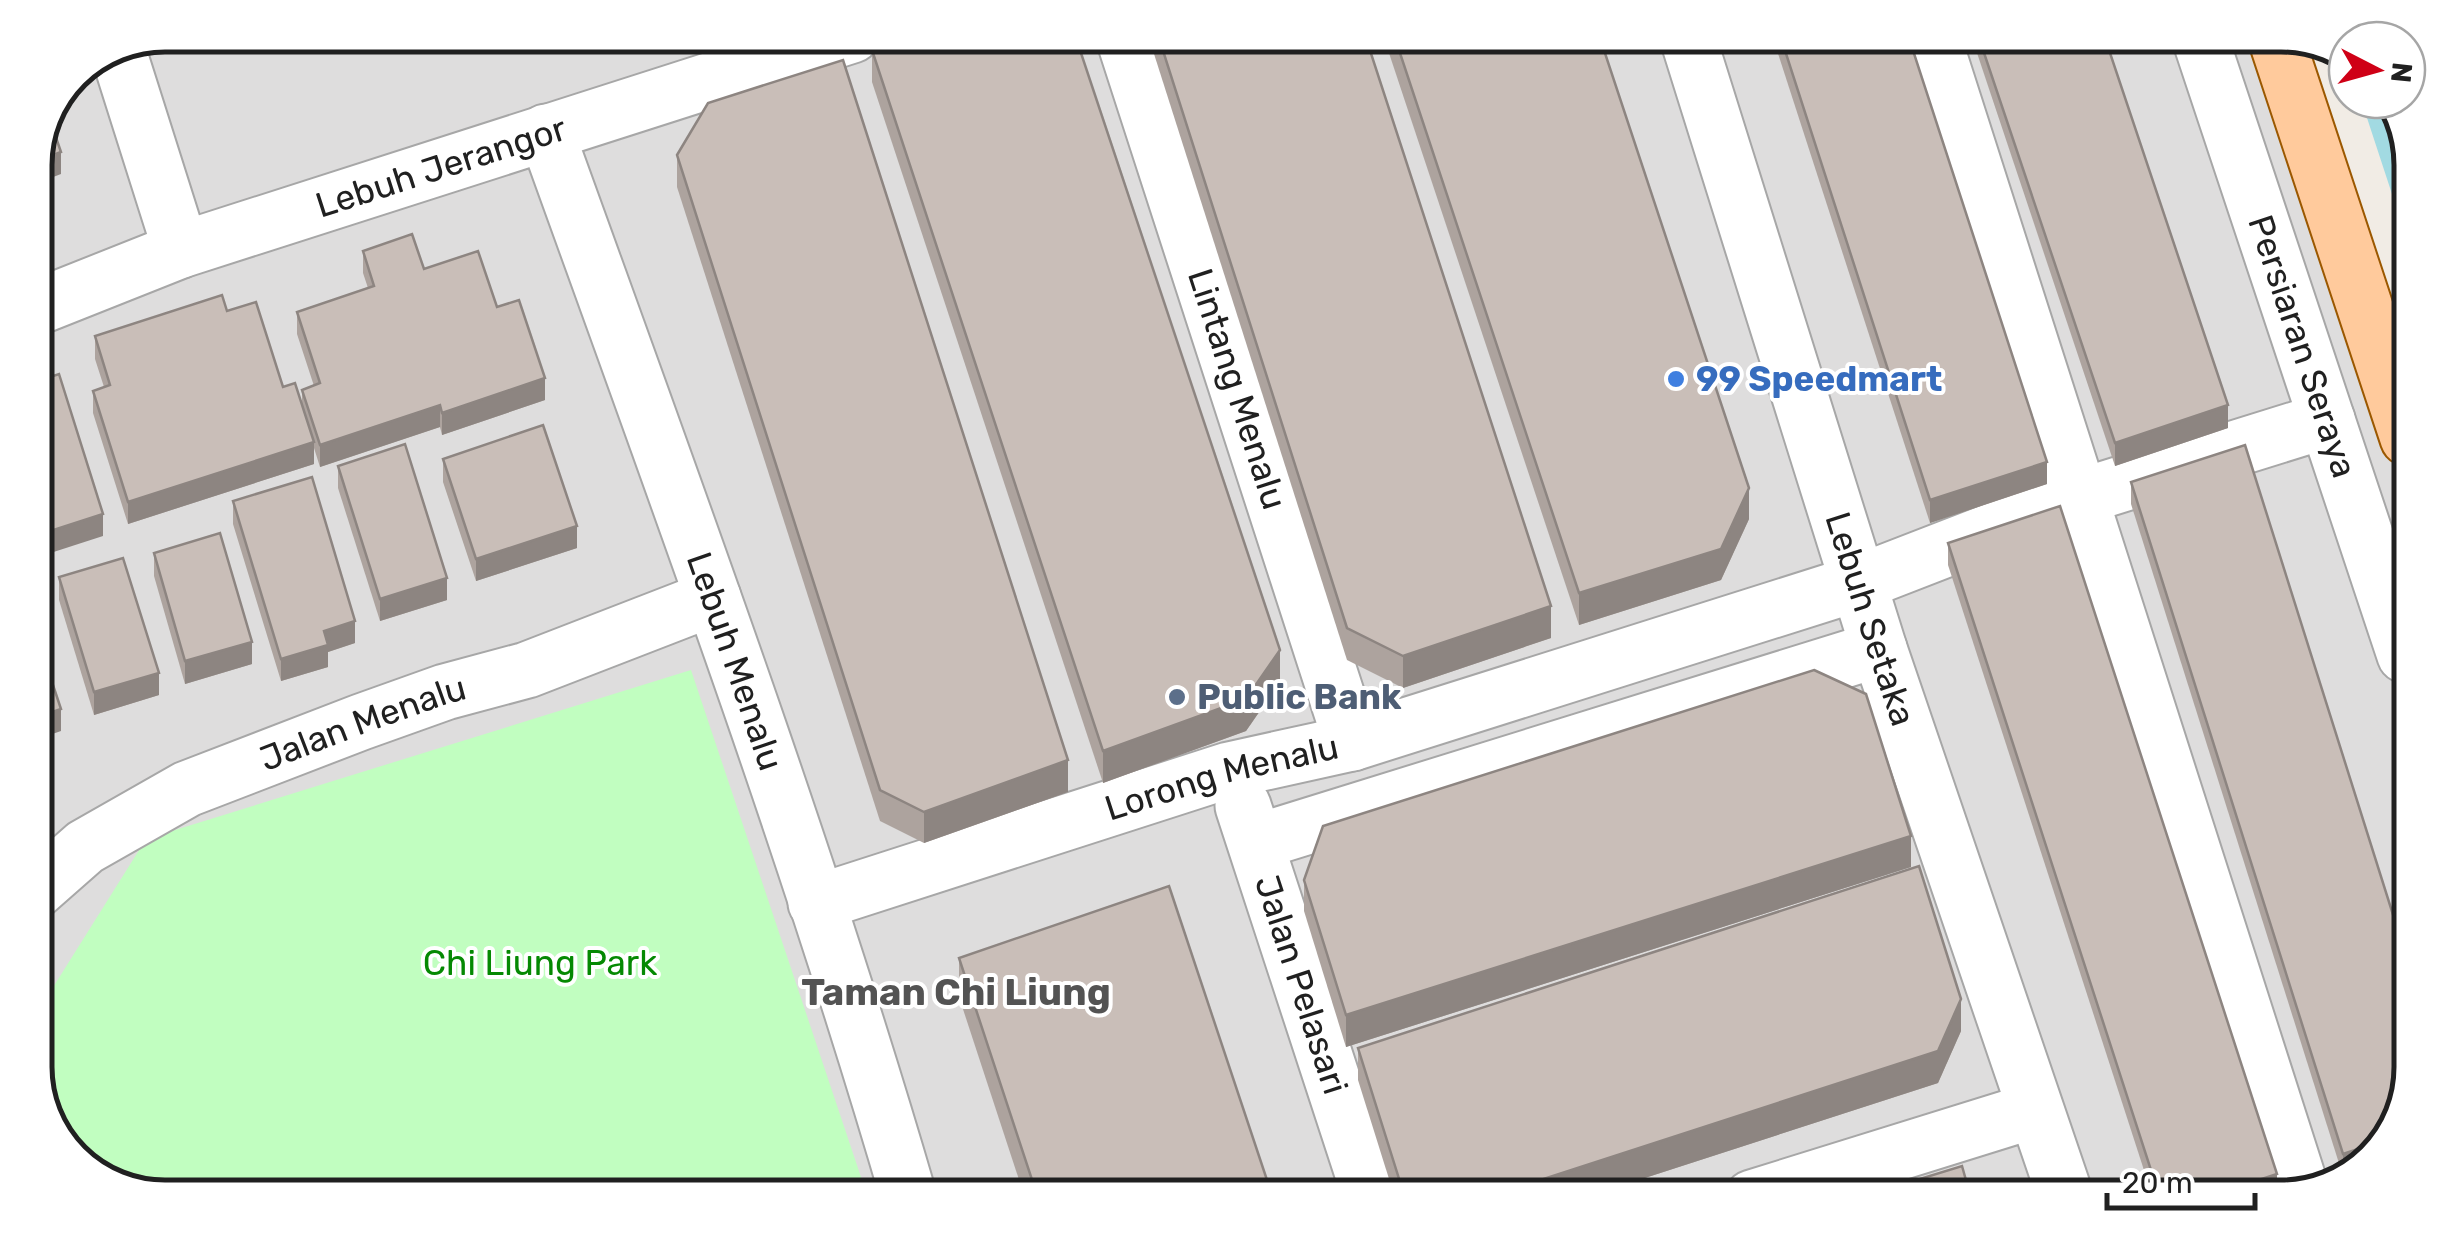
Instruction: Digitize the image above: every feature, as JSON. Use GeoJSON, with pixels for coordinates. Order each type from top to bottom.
{"type":"FeatureCollection","features":[{"type":"Feature","properties":{"kind":"main road","name":"Persiaran Seraya"},"geometry":{"type":"LineString","coordinates":[[2281,52],[2394,396]]}},
{"type":"Feature","properties":{"kind":"street","name":"Lebuh Jerangor"},"geometry":{"type":"LineString","coordinates":[[53,301],[181,250],[798,52]]}},
{"type":"Feature","properties":{"kind":"street","name":"Lintang Menalu"},"geometry":{"type":"LineString","coordinates":[[1128,52],[1352,743]]}},
{"type":"Feature","properties":{"kind":"street","name":"Lebuh Setaka"},"geometry":{"type":"LineString","coordinates":[[1692,52],[1879,649],[2060,1180]]}},
{"type":"Feature","properties":{"kind":"street"},"geometry":{"type":"LineString","coordinates":[[1937,52],[2298,1180]]}},
{"type":"Feature","properties":{"kind":"street","name":"Persiaran Seraya"},"geometry":{"type":"LineString","coordinates":[[2205,52],[2394,622]]}},
{"type":"Feature","properties":{"kind":"street"},"geometry":{"type":"LineString","coordinates":[[121,61],[181,250]]}},
{"type":"Feature","properties":{"kind":"street","name":"Lebuh Menalu"},"geometry":{"type":"LineString","coordinates":[[546,132],[713,598],[866,1052],[904,1180]]}},
{"type":"Feature","properties":{"kind":"street","name":"Lorong Menalu"},"geometry":{"type":"LineString","coordinates":[[816,903],[1229,770],[1352,743],[1858,583],[2080,497],[2327,420]]}},
{"type":"Feature","properties":{"kind":"street","name":"Jalan Menalu"},"geometry":{"type":"LineString","coordinates":[[53,875],[86,847],[187,789],[445,692],[527,670],[713,598]]}},
{"type":"Feature","properties":{"kind":"street","name":"Lorong Menalu"},"geometry":{"type":"LineString","coordinates":[[1257,842],[1879,649]]}},
{"type":"Feature","properties":{"kind":"street","name":"Jalan Pelasari"},"geometry":{"type":"LineString","coordinates":[[1229,770],[1257,842],[1365,1180]]}},
{"type":"Feature","properties":{"kind":"street"},"geometry":{"type":"LineString","coordinates":[[1810,1180],[2036,1110]]}},
{"type":"Feature","properties":{"kind":"shaded area","name":"Taman Chi Liung"},"geometry":{"type":"Polygon","coordinates":[[[165,52],[2277,52],[2394,406],[2394,1082],[2383,1118],[2367,1142],[2332,1169],[2296,1180],[165,1180],[115,1169],[80,1142],[64,1118],[53,1075],[53,158],[56,136],[72,103],[86,86],[122,61],[165,52]]]}},
{"type":"Feature","properties":{"kind":"green space","name":"Chi Liung Park"},"geometry":{"type":"Polygon","coordinates":[[[691,670],[862,1180],[165,1180],[115,1169],[80,1142],[58,1104],[53,1075],[53,987],[146,839],[691,670]]]}},
{"type":"Feature","properties":{"kind":"building"},"geometry":{"type":"Polygon","coordinates":[[[873,52],[1081,52],[1280,650],[1246,699],[1103,751],[873,52]]]}},
{"type":"Feature","properties":{"kind":"building"},"geometry":{"type":"Polygon","coordinates":[[[1163,52],[1371,52],[1551,606],[1403,656],[1347,628],[1163,52]]]}},
{"type":"Feature","properties":{"kind":"building"},"geometry":{"type":"Polygon","coordinates":[[[1400,52],[1605,52],[1749,488],[1721,549],[1579,593],[1400,52]]]}},
{"type":"Feature","properties":{"kind":"building"},"geometry":{"type":"Polygon","coordinates":[[[1785,52],[1914,52],[2047,462],[1930,500],[1785,52]]]}},
{"type":"Feature","properties":{"kind":"building"},"geometry":{"type":"Polygon","coordinates":[[[1984,52],[2110,52],[2228,405],[2115,443],[1984,52]]]}},
{"type":"Feature","properties":{"kind":"building"},"geometry":{"type":"Polygon","coordinates":[[[843,60],[1068,760],[924,812],[880,790],[677,155],[708,103],[843,60]]]}},
{"type":"Feature","properties":{"kind":"building"},"geometry":{"type":"Polygon","coordinates":[[[56,137],[61,152],[53,155],[56,137]]]}},
{"type":"Feature","properties":{"kind":"building"},"geometry":{"type":"Polygon","coordinates":[[[412,234],[424,269],[478,251],[497,307],[519,300],[545,378],[442,413],[440,405],[320,445],[302,390],[320,383],[297,312],[374,286],[363,251],[412,234]]]}},
{"type":"Feature","properties":{"kind":"building"},"geometry":{"type":"Polygon","coordinates":[[[222,295],[227,311],[256,302],[283,387],[295,383],[314,442],[128,502],[93,391],[110,385],[95,336],[222,295]]]}},
{"type":"Feature","properties":{"kind":"building"},"geometry":{"type":"Polygon","coordinates":[[[59,374],[103,514],[53,530],[53,376],[59,374]]]}},
{"type":"Feature","properties":{"kind":"building"},"geometry":{"type":"Polygon","coordinates":[[[543,425],[577,526],[476,559],[443,459],[543,425]]]}},
{"type":"Feature","properties":{"kind":"building"},"geometry":{"type":"Polygon","coordinates":[[[405,444],[447,578],[380,599],[338,466],[405,444]]]}},
{"type":"Feature","properties":{"kind":"building"},"geometry":{"type":"Polygon","coordinates":[[[2245,445],[2394,918],[2391,1097],[2367,1142],[2343,1154],[2131,482],[2245,445]]]}},
{"type":"Feature","properties":{"kind":"building"},"geometry":{"type":"Polygon","coordinates":[[[312,477],[355,621],[324,631],[328,645],[281,659],[233,501],[312,477]]]}},
{"type":"Feature","properties":{"kind":"building"},"geometry":{"type":"Polygon","coordinates":[[[2060,506],[2277,1174],[2259,1180],[2154,1180],[1948,543],[2060,506]]]}},
{"type":"Feature","properties":{"kind":"building"},"geometry":{"type":"Polygon","coordinates":[[[220,533],[252,642],[185,661],[154,553],[220,533]]]}},
{"type":"Feature","properties":{"kind":"building"},"geometry":{"type":"Polygon","coordinates":[[[123,558],[159,673],[94,692],[59,577],[123,558]]]}},
{"type":"Feature","properties":{"kind":"building"},"geometry":{"type":"Polygon","coordinates":[[[1814,670],[1866,694],[1911,836],[1346,1015],[1304,880],[1323,826],[1814,670]]]}},
{"type":"Feature","properties":{"kind":"building"},"geometry":{"type":"Polygon","coordinates":[[[53,685],[61,709],[53,712],[53,685]]]}},
{"type":"Feature","properties":{"kind":"building"},"geometry":{"type":"Polygon","coordinates":[[[1919,866],[1961,999],[1938,1051],[1540,1180],[1399,1180],[1358,1048],[1919,866]]]}},
{"type":"Feature","properties":{"kind":"building"},"geometry":{"type":"Polygon","coordinates":[[[1169,886],[1267,1180],[1032,1180],[959,958],[1169,886]]]}},
{"type":"Feature","properties":{"kind":"building"},"geometry":{"type":"Polygon","coordinates":[[[1962,1166],[1966,1180],[1916,1180],[1962,1166]]]}},
{"type":"Feature","properties":{"kind":"waterway"},"geometry":{"type":"LineString","coordinates":[[2376,120],[2394,176]]}},
{"type":"Feature","properties":{"kind":"place","name":"99 Speedmart"},"geometry":{"type":"Point","coordinates":[1676,379]}},
{"type":"Feature","properties":{"kind":"place","name":"Public Bank"},"geometry":{"type":"Point","coordinates":[1177,697]}},
{"type":"Feature","properties":{"kind":"district","name":"Taman Chi Liung"},"geometry":{"type":"Point","coordinates":[956,992]}}]}
